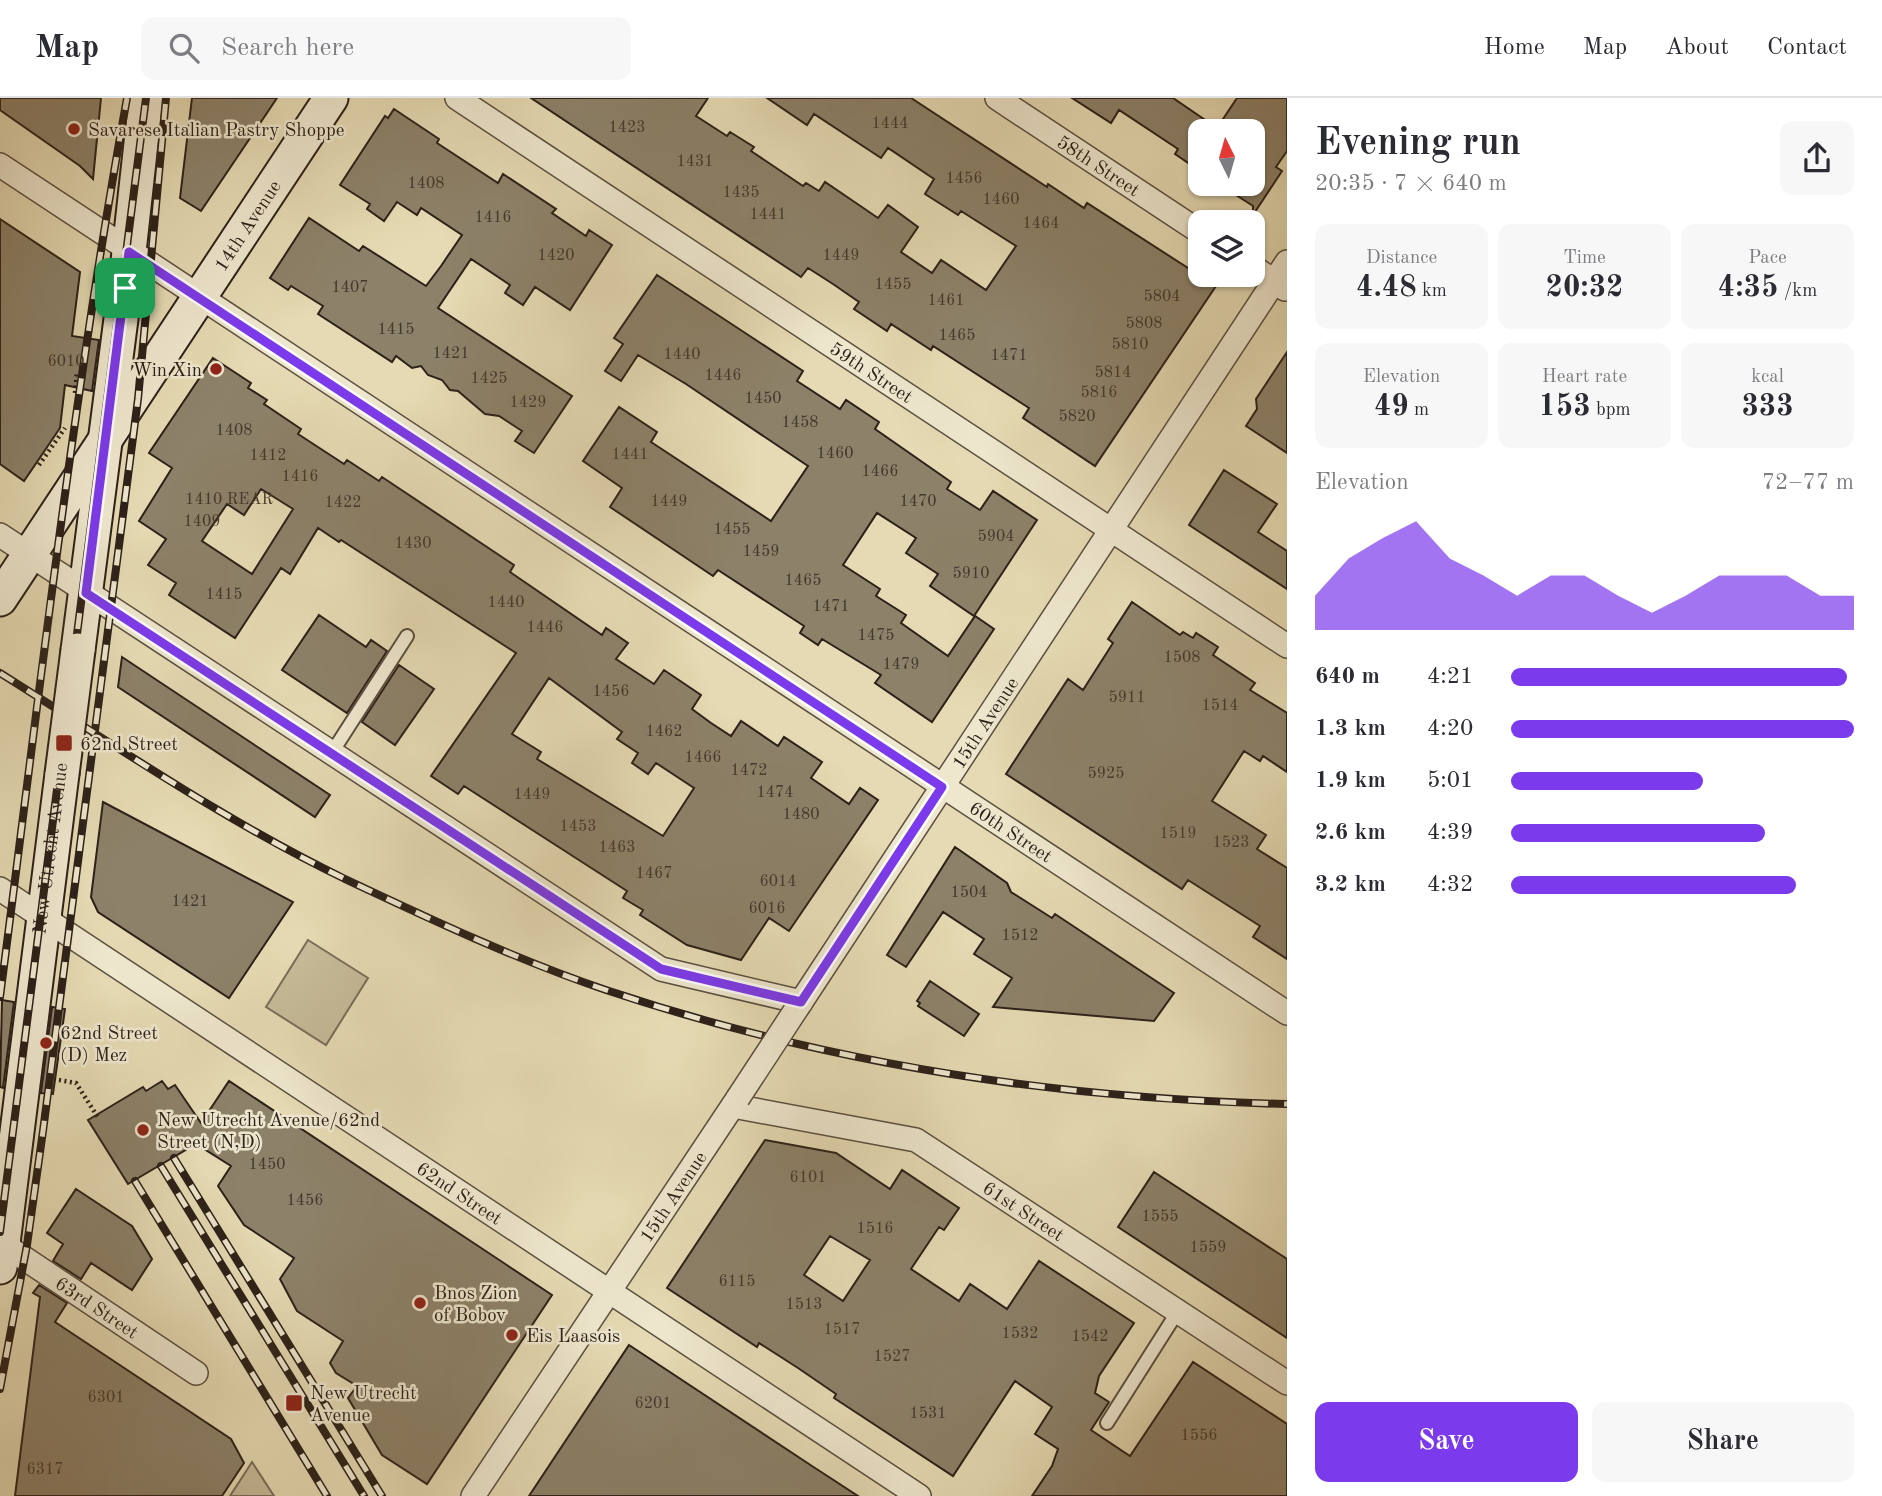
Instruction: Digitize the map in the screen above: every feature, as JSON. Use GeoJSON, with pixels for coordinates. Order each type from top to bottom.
{"type":"FeatureCollection","features":[{"type":"Feature","properties":{"kind":"street","name":"New Utrecht Avenue"},"geometry":{"type":"LineString","coordinates":[[1,1251],[129,252],[146,98]]}},
{"type":"Feature","properties":{"kind":"street","name":"14th Avenue"},"geometry":{"type":"LineString","coordinates":[[2,596],[331,98]]}},
{"type":"Feature","properties":{"kind":"street","name":"59th Street"},"geometry":{"type":"LineString","coordinates":[[457,98],[1287,646]]}},
{"type":"Feature","properties":{"kind":"street","name":"58th Street"},"geometry":{"type":"LineString","coordinates":[[997,98],[1188,224]]}},
{"type":"Feature","properties":{"kind":"street","name":"60th Street"},"geometry":{"type":"LineString","coordinates":[[0,165],[1287,1013]]}},
{"type":"Feature","properties":{"kind":"street"},"geometry":{"type":"LineString","coordinates":[[1265,271],[1283,278]]}},
{"type":"Feature","properties":{"kind":"street","name":"15th Avenue"},"geometry":{"type":"LineString","coordinates":[[472,1496],[1111,530],[1283,278]]}},
{"type":"Feature","properties":{"kind":"street"},"geometry":{"type":"LineString","coordinates":[[0,536],[661,969],[800,1003]]}},
{"type":"Feature","properties":{"kind":"street","name":"62nd Street"},"geometry":{"type":"LineString","coordinates":[[0,890],[919,1496]]}},
{"type":"Feature","properties":{"kind":"street","name":"61st Street"},"geometry":{"type":"LineString","coordinates":[[735,1102],[916,1140],[1287,1383]]}},
{"type":"Feature","properties":{"kind":"street","name":"63rd Street"},"geometry":{"type":"LineString","coordinates":[[1,1251],[196,1373]]}},
{"type":"Feature","properties":{"kind":"lane"},"geometry":{"type":"LineString","coordinates":[[331,754],[407,636]]}},
{"type":"Feature","properties":{"kind":"lane"},"geometry":{"type":"LineString","coordinates":[[1107,1423],[1178,1311]]}},
{"type":"Feature","properties":{"kind":"path"},"geometry":{"type":"LineString","coordinates":[[75,393],[77,372]]}},
{"type":"Feature","properties":{"kind":"path"},"geometry":{"type":"LineString","coordinates":[[39,465],[65,428]]}},
{"type":"Feature","properties":{"kind":"path"},"geometry":{"type":"LineString","coordinates":[[59,1080],[76,1083],[99,1119]]}},
{"type":"Feature","properties":{"kind":"shaded area"},"geometry":{"type":"Polygon","coordinates":[[[308,940],[368,978],[326,1045],[266,1007],[308,940]]]}},
{"type":"Feature","properties":{"kind":"shaded area"},"geometry":{"type":"Polygon","coordinates":[[[252,1462],[274,1496],[230,1496],[252,1462]]]}},
{"type":"Feature","properties":{"kind":"building"},"geometry":{"type":"Polygon","coordinates":[[[0,98],[101,98],[93,179],[80,166],[0,110],[0,98]]]}},
{"type":"Feature","properties":{"kind":"building"},"geometry":{"type":"Polygon","coordinates":[[[192,98],[277,98],[201,211],[180,198],[192,98]]]}},
{"type":"Feature","properties":{"kind":"building"},"geometry":{"type":"Polygon","coordinates":[[[531,98],[708,98],[696,116],[727,136],[730,132],[754,147],[751,151],[803,186],[806,183],[819,191],[825,182],[878,218],[888,205],[918,227],[901,252],[932,273],[941,260],[986,290],[1016,246],[961,211],[958,215],[925,194],[934,179],[888,148],[881,158],[814,114],[807,125],[767,98],[911,98],[1047,187],[1048,184],[1084,208],[1087,203],[1188,268],[1188,287],[1215,287],[1095,466],[1023,418],[1029,408],[933,346],[931,350],[891,324],[887,331],[854,309],[859,302],[808,268],[801,277],[531,98]]]}},
{"type":"Feature","properties":{"kind":"building"},"geometry":{"type":"Polygon","coordinates":[[[1072,98],[1173,98],[1204,119],[1188,119],[1188,163],[1175,154],[1178,149],[1119,110],[1111,123],[1072,98]]]}},
{"type":"Feature","properties":{"kind":"building"},"geometry":{"type":"Polygon","coordinates":[[[1237,98],[1287,98],[1287,151],[1276,167],[1282,171],[1256,210],[1253,210],[1253,206],[1238,196],[1265,196],[1265,119],[1223,119],[1237,98]]]}},
{"type":"Feature","properties":{"kind":"building"},"geometry":{"type":"Polygon","coordinates":[[[394,109],[439,139],[437,143],[498,183],[503,174],[556,209],[552,213],[586,236],[589,230],[612,245],[570,310],[535,287],[523,305],[505,293],[510,285],[471,259],[438,308],[572,396],[534,453],[515,441],[522,431],[499,416],[485,414],[458,391],[450,390],[442,380],[428,375],[421,366],[412,368],[396,356],[392,362],[318,314],[323,306],[291,286],[288,290],[270,278],[309,218],[359,251],[363,246],[426,286],[441,266],[462,235],[421,208],[417,215],[397,202],[384,221],[367,209],[370,204],[340,185],[385,116],[388,118],[394,109]]]}},
{"type":"Feature","properties":{"kind":"building"},"geometry":{"type":"Polygon","coordinates":[[[0,219],[80,272],[72,336],[99,340],[92,391],[65,385],[60,428],[24,481],[0,464],[0,219]]]}},
{"type":"Feature","properties":{"kind":"building"},"geometry":{"type":"Polygon","coordinates":[[[657,275],[803,371],[797,381],[840,409],[846,400],[879,422],[875,429],[951,482],[947,489],[980,510],[993,491],[1037,520],[974,616],[930,586],[938,574],[906,553],[916,538],[877,513],[843,565],[880,589],[876,596],[906,615],[901,623],[948,656],[975,616],[994,629],[932,722],[875,683],[881,675],[822,639],[818,645],[800,633],[804,626],[718,570],[713,576],[610,507],[622,488],[583,461],[619,407],[657,432],[651,442],[771,521],[808,466],[638,355],[621,381],[605,371],[623,344],[614,338],[657,275]]]}},
{"type":"Feature","properties":{"kind":"building"},"geometry":{"type":"Polygon","coordinates":[[[1287,352],[1287,453],[1246,426],[1257,409],[1256,399],[1287,352]]]}},
{"type":"Feature","properties":{"kind":"building"},"geometry":{"type":"Polygon","coordinates":[[[213,358],[251,383],[248,388],[267,400],[264,404],[301,429],[298,434],[344,464],[347,460],[379,481],[382,477],[514,565],[510,572],[602,635],[606,628],[628,643],[616,659],[654,684],[664,670],[701,695],[692,709],[711,723],[731,736],[741,721],[778,746],[784,737],[822,762],[811,778],[849,804],[860,788],[878,800],[789,931],[769,918],[741,960],[687,945],[640,915],[643,910],[623,898],[627,891],[464,786],[458,794],[431,776],[516,653],[341,540],[339,542],[318,528],[290,574],[281,568],[235,638],[169,595],[176,583],[148,565],[166,539],[139,521],[172,468],[149,453],[213,358]],[[261,489],[244,515],[227,504],[202,541],[252,574],[293,509],[261,489]],[[549,678],[512,734],[541,752],[537,759],[663,836],[694,788],[656,763],[648,774],[632,763],[638,753],[617,739],[622,732],[549,678]]]}},
{"type":"Feature","properties":{"kind":"building"},"geometry":{"type":"Polygon","coordinates":[[[1224,470],[1277,504],[1258,532],[1287,551],[1287,589],[1189,525],[1224,470]]]}},
{"type":"Feature","properties":{"kind":"building"},"geometry":{"type":"Polygon","coordinates":[[[1132,602],[1180,635],[1183,632],[1193,638],[1196,633],[1218,647],[1213,655],[1255,683],[1250,690],[1287,713],[1287,772],[1263,756],[1260,761],[1244,751],[1212,801],[1266,835],[1257,849],[1287,868],[1287,959],[1253,937],[1260,926],[1188,880],[1182,889],[1006,774],[1068,679],[1083,690],[1113,643],[1108,639],[1132,602]]]}},
{"type":"Feature","properties":{"kind":"building"},"geometry":{"type":"Polygon","coordinates":[[[319,615],[366,647],[371,640],[387,651],[347,713],[282,670],[319,615]]]}},
{"type":"Feature","properties":{"kind":"building"},"geometry":{"type":"Polygon","coordinates":[[[122,657],[330,795],[315,817],[118,687],[122,657]]]}},
{"type":"Feature","properties":{"kind":"building"},"geometry":{"type":"Polygon","coordinates":[[[399,665],[434,689],[395,745],[362,722],[399,665]]]}},
{"type":"Feature","properties":{"kind":"building"},"geometry":{"type":"Polygon","coordinates":[[[103,802],[293,902],[229,998],[98,912],[91,897],[103,802]]]}},
{"type":"Feature","properties":{"kind":"building"},"geometry":{"type":"Polygon","coordinates":[[[955,847],[1007,883],[1011,892],[1052,918],[1055,914],[1174,993],[1154,1021],[993,1007],[1012,978],[974,954],[984,939],[943,912],[906,967],[887,955],[955,847]]]}},
{"type":"Feature","properties":{"kind":"building"},"geometry":{"type":"Polygon","coordinates":[[[930,981],[979,1014],[964,1036],[918,1006],[920,1003],[917,1001],[930,981]]]}},
{"type":"Feature","properties":{"kind":"building"},"geometry":{"type":"Polygon","coordinates":[[[2,1000],[14,1002],[3,1088],[0,1087],[2,1000]]]}},
{"type":"Feature","properties":{"kind":"building"},"geometry":{"type":"Polygon","coordinates":[[[52,1007],[65,1009],[53,1094],[41,1093],[52,1007]]]}},
{"type":"Feature","properties":{"kind":"building","name":"Bnos Zion of Bobov"},"geometry":{"type":"Polygon","coordinates":[[[162,1081],[168,1089],[175,1085],[201,1123],[229,1081],[552,1295],[427,1484],[382,1455],[348,1398],[357,1386],[336,1373],[330,1363],[343,1341],[297,1311],[280,1279],[294,1258],[244,1225],[218,1186],[231,1166],[196,1144],[128,1184],[88,1120],[143,1087],[146,1091],[162,1081]]]}},
{"type":"Feature","properties":{"kind":"building"},"geometry":{"type":"Polygon","coordinates":[[[765,1140],[836,1153],[890,1189],[902,1170],[959,1208],[944,1230],[939,1227],[911,1269],[959,1301],[970,1284],[1007,1309],[1039,1261],[1134,1323],[1099,1376],[1095,1393],[1109,1402],[1091,1430],[1130,1456],[1193,1362],[1287,1424],[1287,1496],[1032,1496],[1052,1466],[1058,1449],[1035,1434],[1052,1407],[1015,1381],[953,1476],[834,1398],[836,1394],[798,1368],[759,1343],[757,1347],[667,1288],[765,1140]],[[830,1236],[804,1275],[843,1301],[870,1260],[830,1236]]]}},
{"type":"Feature","properties":{"kind":"building"},"geometry":{"type":"Polygon","coordinates":[[[1154,1172],[1287,1259],[1287,1338],[1118,1227],[1154,1172]]]}},
{"type":"Feature","properties":{"kind":"building"},"geometry":{"type":"Polygon","coordinates":[[[76,1189],[132,1226],[152,1259],[132,1290],[91,1263],[81,1279],[53,1261],[63,1244],[47,1233],[76,1189]]]}},
{"type":"Feature","properties":{"kind":"building"},"geometry":{"type":"Polygon","coordinates":[[[39,1285],[67,1303],[55,1322],[231,1439],[244,1463],[222,1496],[15,1496],[40,1297],[33,1293],[39,1285]]]}},
{"type":"Feature","properties":{"kind":"building"},"geometry":{"type":"Polygon","coordinates":[[[629,1345],[812,1466],[858,1496],[529,1496],[629,1345]]]}},
{"type":"Feature","properties":{"kind":"railway"},"geometry":{"type":"LineString","coordinates":[[0,997],[73,434],[127,98]]}},
{"type":"Feature","properties":{"kind":"railway"},"geometry":{"type":"LineString","coordinates":[[0,1232],[146,98]]}},
{"type":"Feature","properties":{"kind":"railway"},"geometry":{"type":"LineString","coordinates":[[0,1389],[27,1245],[43,1131],[138,399],[166,98]]}},
{"type":"Feature","properties":{"kind":"railway"},"geometry":{"type":"LineString","coordinates":[[0,673],[170,781],[300,856],[474,938],[606,990],[772,1038],[942,1072],[1114,1094],[1287,1104]]}},
{"type":"Feature","properties":{"kind":"railway"},"geometry":{"type":"LineString","coordinates":[[174,1158],[382,1496]]}},
{"type":"Feature","properties":{"kind":"railway"},"geometry":{"type":"LineString","coordinates":[[161,1166],[364,1496]]}},
{"type":"Feature","properties":{"kind":"railway"},"geometry":{"type":"LineString","coordinates":[[135,1181],[327,1496]]}},
{"type":"Feature","properties":{"kind":"place","name":"Savarese Italian Pastry Shoppe"},"geometry":{"type":"Point","coordinates":[74,129]}},
{"type":"Feature","properties":{"kind":"place","name":"Win Xin"},"geometry":{"type":"Point","coordinates":[216,369]}},
{"type":"Feature","properties":{"kind":"place","name":"62nd Street"},"geometry":{"type":"Point","coordinates":[64,743]}},
{"type":"Feature","properties":{"kind":"place","name":"62nd Street (D) Mez"},"geometry":{"type":"Point","coordinates":[46,1043]}},
{"type":"Feature","properties":{"kind":"place","name":"New Utrecht Avenue/62nd Street (N,D)"},"geometry":{"type":"Point","coordinates":[143,1130]}},
{"type":"Feature","properties":{"kind":"place","name":"Bnos Zion of Bobov"},"geometry":{"type":"Point","coordinates":[420,1303]}},
{"type":"Feature","properties":{"kind":"place","name":"Eis Laasois"},"geometry":{"type":"Point","coordinates":[512,1335]}},
{"type":"Feature","properties":{"kind":"place","name":"New Utrecht Avenue"},"geometry":{"type":"Point","coordinates":[294,1403]}},
{"type":"Feature","properties":{"kind":"route"},"geometry":{"type":"LineString","coordinates":[[129,252],[942,787],[801,1002],[661,969],[86,593],[125,288],[129,252]]}}]}
